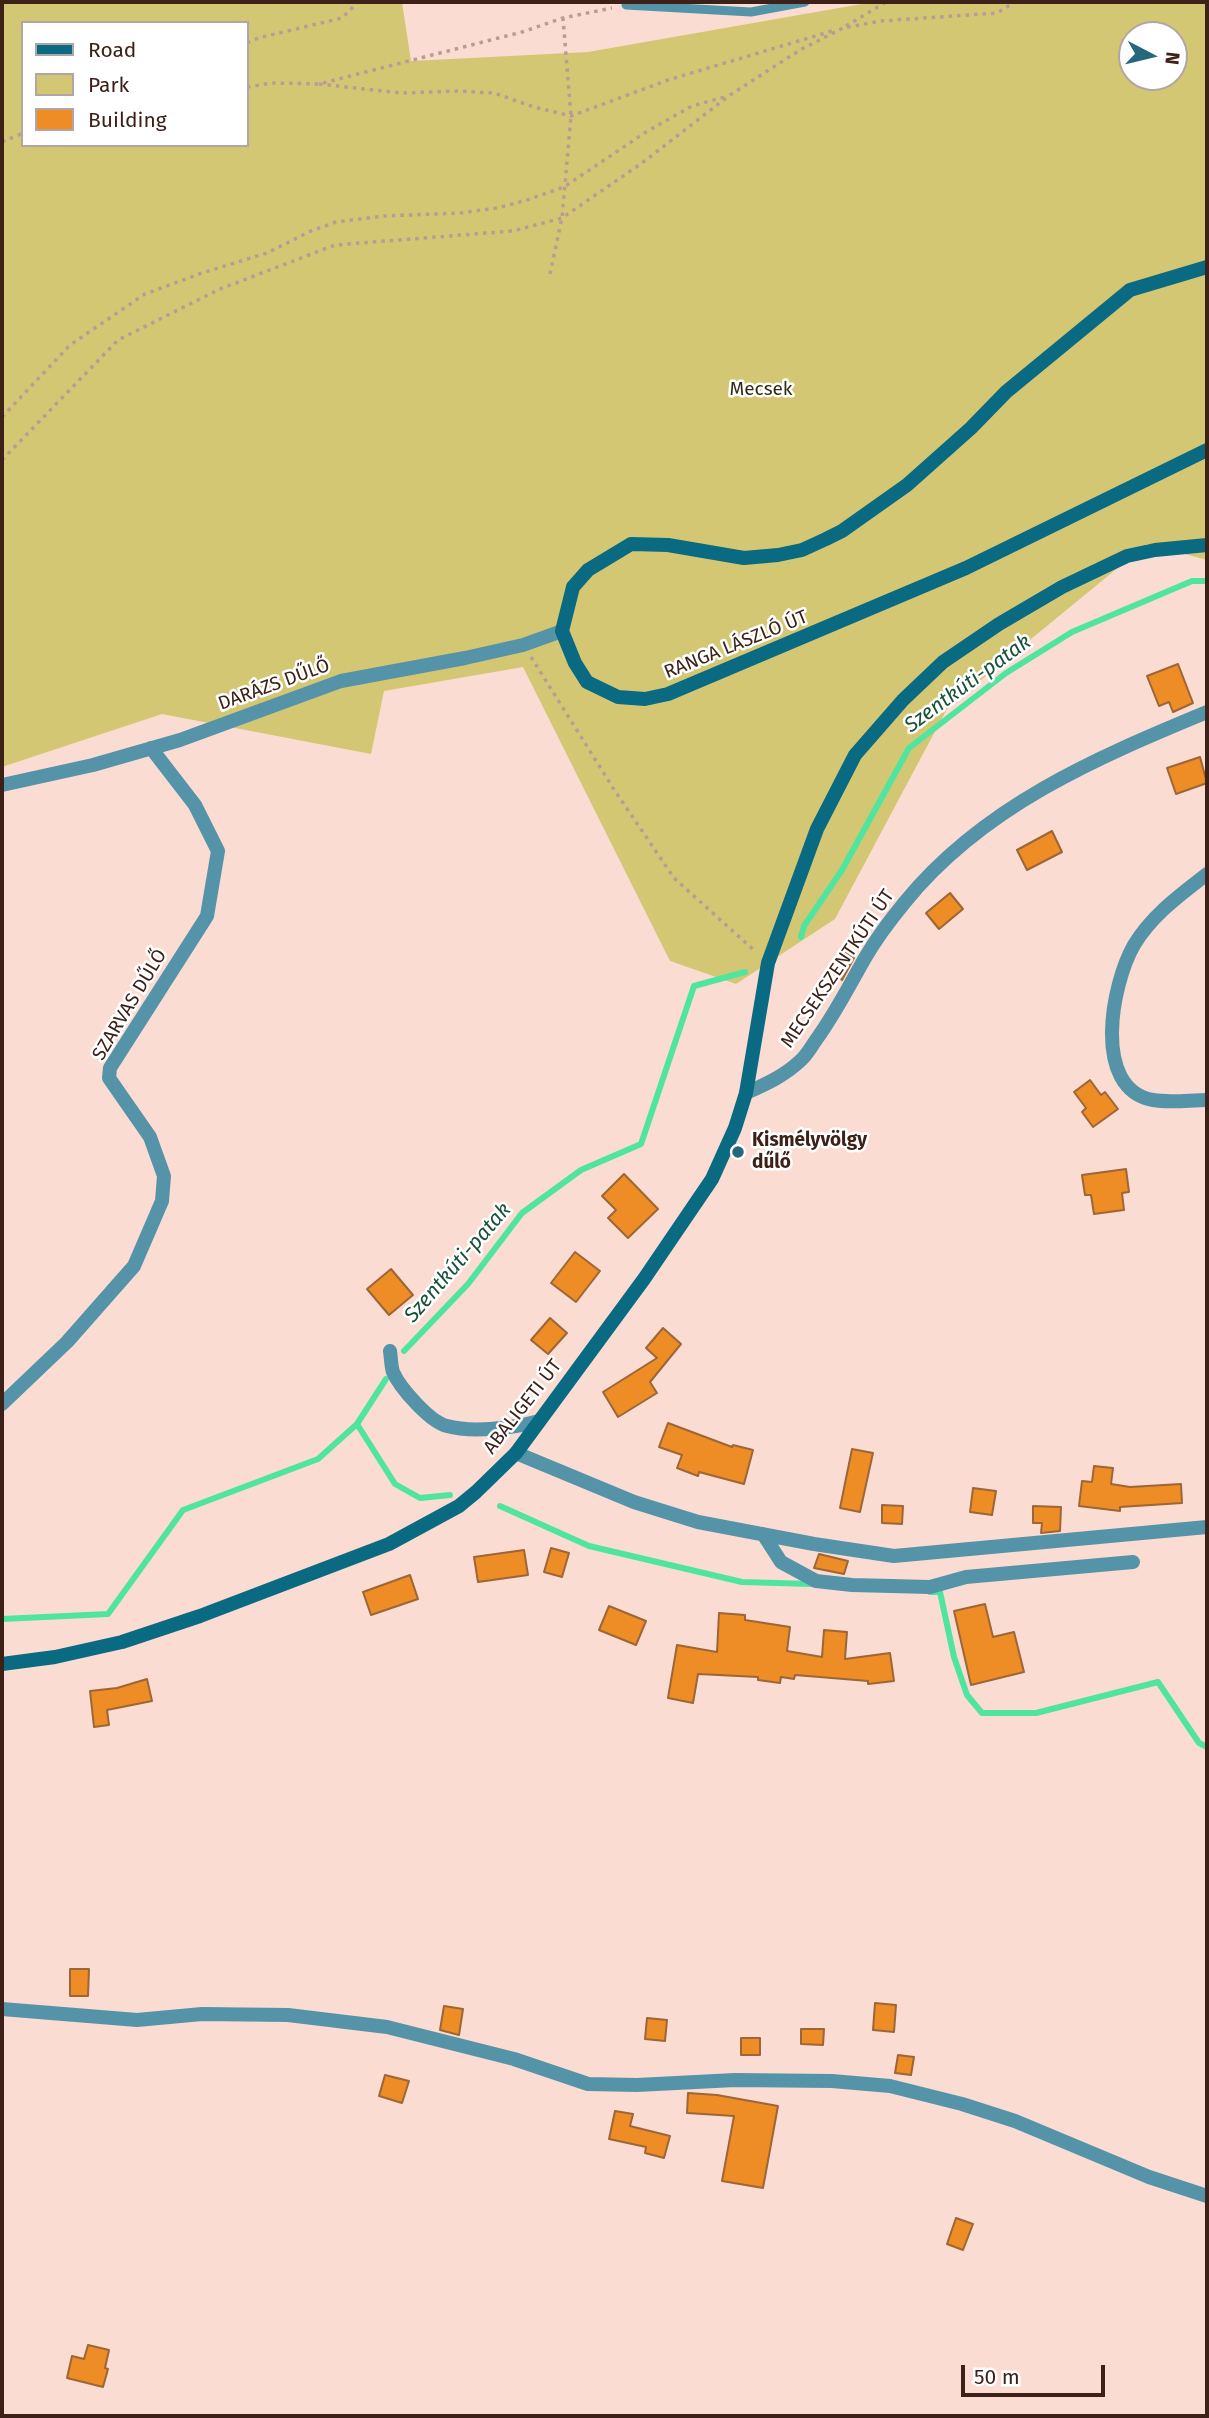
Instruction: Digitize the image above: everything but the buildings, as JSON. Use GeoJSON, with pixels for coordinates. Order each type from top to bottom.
{"type":"FeatureCollection","features":[{"type":"Feature","properties":{"kind":"main road"},"geometry":{"type":"LineString","coordinates":[[562,631],[573,587],[588,570],[631,544],[668,545],[744,558],[802,550],[842,531],[907,485],[971,428],[1006,392],[1130,290],[1207,267]]}},
{"type":"Feature","properties":{"kind":"main road","name":"RANGA LÁSZLÓ ÚT"},"geometry":{"type":"LineString","coordinates":[[562,631],[575,663],[587,682],[618,697],[645,699],[668,694],[966,568],[1207,450]]}},
{"type":"Feature","properties":{"kind":"main road","name":"ABALIGETI ÚT"},"geometry":{"type":"LineString","coordinates":[[2,1664],[55,1657],[122,1642],[275,1588],[389,1544],[459,1506],[476,1492],[516,1453],[644,1279],[712,1179],[735,1128],[746,1093],[768,963],[817,830],[855,755],[943,662],[999,624],[1062,587],[1127,556],[1155,550],[1207,545]]}},
{"type":"Feature","properties":{"kind":"street","name":"DARÁZS DŰLŐ"},"geometry":{"type":"LineString","coordinates":[[2,785],[93,765],[180,740],[341,681],[523,645],[562,631]]}},
{"type":"Feature","properties":{"kind":"street","name":"MECSEKSZENTKÚTI ÚT"},"geometry":{"type":"LineString","coordinates":[[746,1093],[776,1080],[802,1060],[834,1014],[866,956],[905,901],[945,860],[996,817],[1046,786],[1122,747],[1207,712]]}},
{"type":"Feature","properties":{"kind":"street","name":"SZARVAS DŰLŐ"},"geometry":{"type":"LineString","coordinates":[[2,1404],[67,1342],[134,1266],[162,1202],[164,1176],[150,1137],[109,1078],[110,1068],[207,915],[218,851],[195,805],[151,748]]}},
{"type":"Feature","properties":{"kind":"street"},"geometry":{"type":"LineString","coordinates":[[1207,874],[1168,904],[1134,946],[1115,993],[1111,1038],[1118,1072],[1128,1088],[1152,1100],[1207,1100]]}},
{"type":"Feature","properties":{"kind":"street"},"geometry":{"type":"LineString","coordinates":[[390,1351],[394,1373],[420,1408],[445,1426],[517,1427],[539,1421]]}},
{"type":"Feature","properties":{"kind":"street"},"geometry":{"type":"LineString","coordinates":[[516,1453],[634,1502],[698,1522],[894,1556],[1207,1527]]}},
{"type":"Feature","properties":{"kind":"street"},"geometry":{"type":"LineString","coordinates":[[763,1534],[781,1562],[816,1581],[852,1586],[930,1587],[966,1577],[1133,1562]]}},
{"type":"Feature","properties":{"kind":"street"},"geometry":{"type":"LineString","coordinates":[[2,2009],[137,2020],[202,2014],[288,2015],[387,2027],[514,2059],[588,2084],[637,2085],[735,2080],[832,2081],[890,2086],[962,2104],[1014,2121],[1149,2177],[1207,2196]]}},
{"type":"Feature","properties":{"kind":"lane"},"geometry":{"type":"LineString","coordinates":[[626,5],[751,12],[805,2]]}},
{"type":"Feature","properties":{"kind":"path"},"geometry":{"type":"LineString","coordinates":[[248,43],[342,18],[358,2]]}},
{"type":"Feature","properties":{"kind":"path"},"geometry":{"type":"LineString","coordinates":[[2,460],[118,340],[220,289],[335,245],[513,231],[562,218],[642,163],[730,95],[800,50],[886,2]]}},
{"type":"Feature","properties":{"kind":"path"},"geometry":{"type":"LineString","coordinates":[[248,87],[272,83],[319,84],[401,93],[494,93],[571,116],[668,80],[843,28],[881,21],[997,13],[1015,2]]}},
{"type":"Feature","properties":{"kind":"path"},"geometry":{"type":"LineString","coordinates":[[319,84],[522,32],[563,18],[626,5]]}},
{"type":"Feature","properties":{"kind":"path"},"geometry":{"type":"LineString","coordinates":[[550,274],[562,218],[571,116],[563,18]]}},
{"type":"Feature","properties":{"kind":"path"},"geometry":{"type":"LineString","coordinates":[[2,417],[70,345],[145,294],[202,272],[267,253],[336,222],[497,208],[564,187],[646,132],[692,106],[730,95]]}},
{"type":"Feature","properties":{"kind":"path"},"geometry":{"type":"LineString","coordinates":[[2,142],[21,135]]}},
{"type":"Feature","properties":{"kind":"path"},"geometry":{"type":"LineString","coordinates":[[523,645],[556,693],[615,791],[674,878],[768,963]]}},
{"type":"Feature","properties":{"kind":"green space","name":"Mecsek"},"geometry":{"type":"Polygon","coordinates":[[[2,2],[402,2],[411,61],[588,52],[873,2],[1207,2],[1207,560],[1147,544],[948,707],[835,919],[736,984],[670,961],[523,667],[384,691],[371,754],[162,714],[2,767],[2,2]]]}},
{"type":"Feature","properties":{"kind":"waterway","name":"Szentkúti-patak"},"geometry":{"type":"LineString","coordinates":[[801,937],[804,926],[842,870],[909,748],[1006,673],[1072,632],[1192,581],[1207,581]]}},
{"type":"Feature","properties":{"kind":"waterway","name":"Szentkúti-patak"},"geometry":{"type":"LineString","coordinates":[[404,1351],[468,1284],[522,1213],[581,1170],[641,1144],[694,986],[745,972]]}},
{"type":"Feature","properties":{"kind":"waterway","name":"Szentkúti-patak"},"geometry":{"type":"LineString","coordinates":[[2,1619],[108,1614],[183,1510],[318,1459],[357,1424],[386,1379]]}},
{"type":"Feature","properties":{"kind":"waterway"},"geometry":{"type":"LineString","coordinates":[[357,1424],[395,1484],[420,1498],[450,1495]]}},
{"type":"Feature","properties":{"kind":"waterway"},"geometry":{"type":"LineString","coordinates":[[500,1506],[589,1546],[742,1582],[811,1584]]}},
{"type":"Feature","properties":{"kind":"waterway"},"geometry":{"type":"LineString","coordinates":[[930,1592],[940,1592],[954,1657],[967,1695],[982,1713],[1036,1713],[1158,1682],[1199,1743],[1207,1747]]}},
{"type":"Feature","properties":{"kind":"place","name":"Kismélyvölgy dűlő"},"geometry":{"type":"Point","coordinates":[738,1152]}}]}
